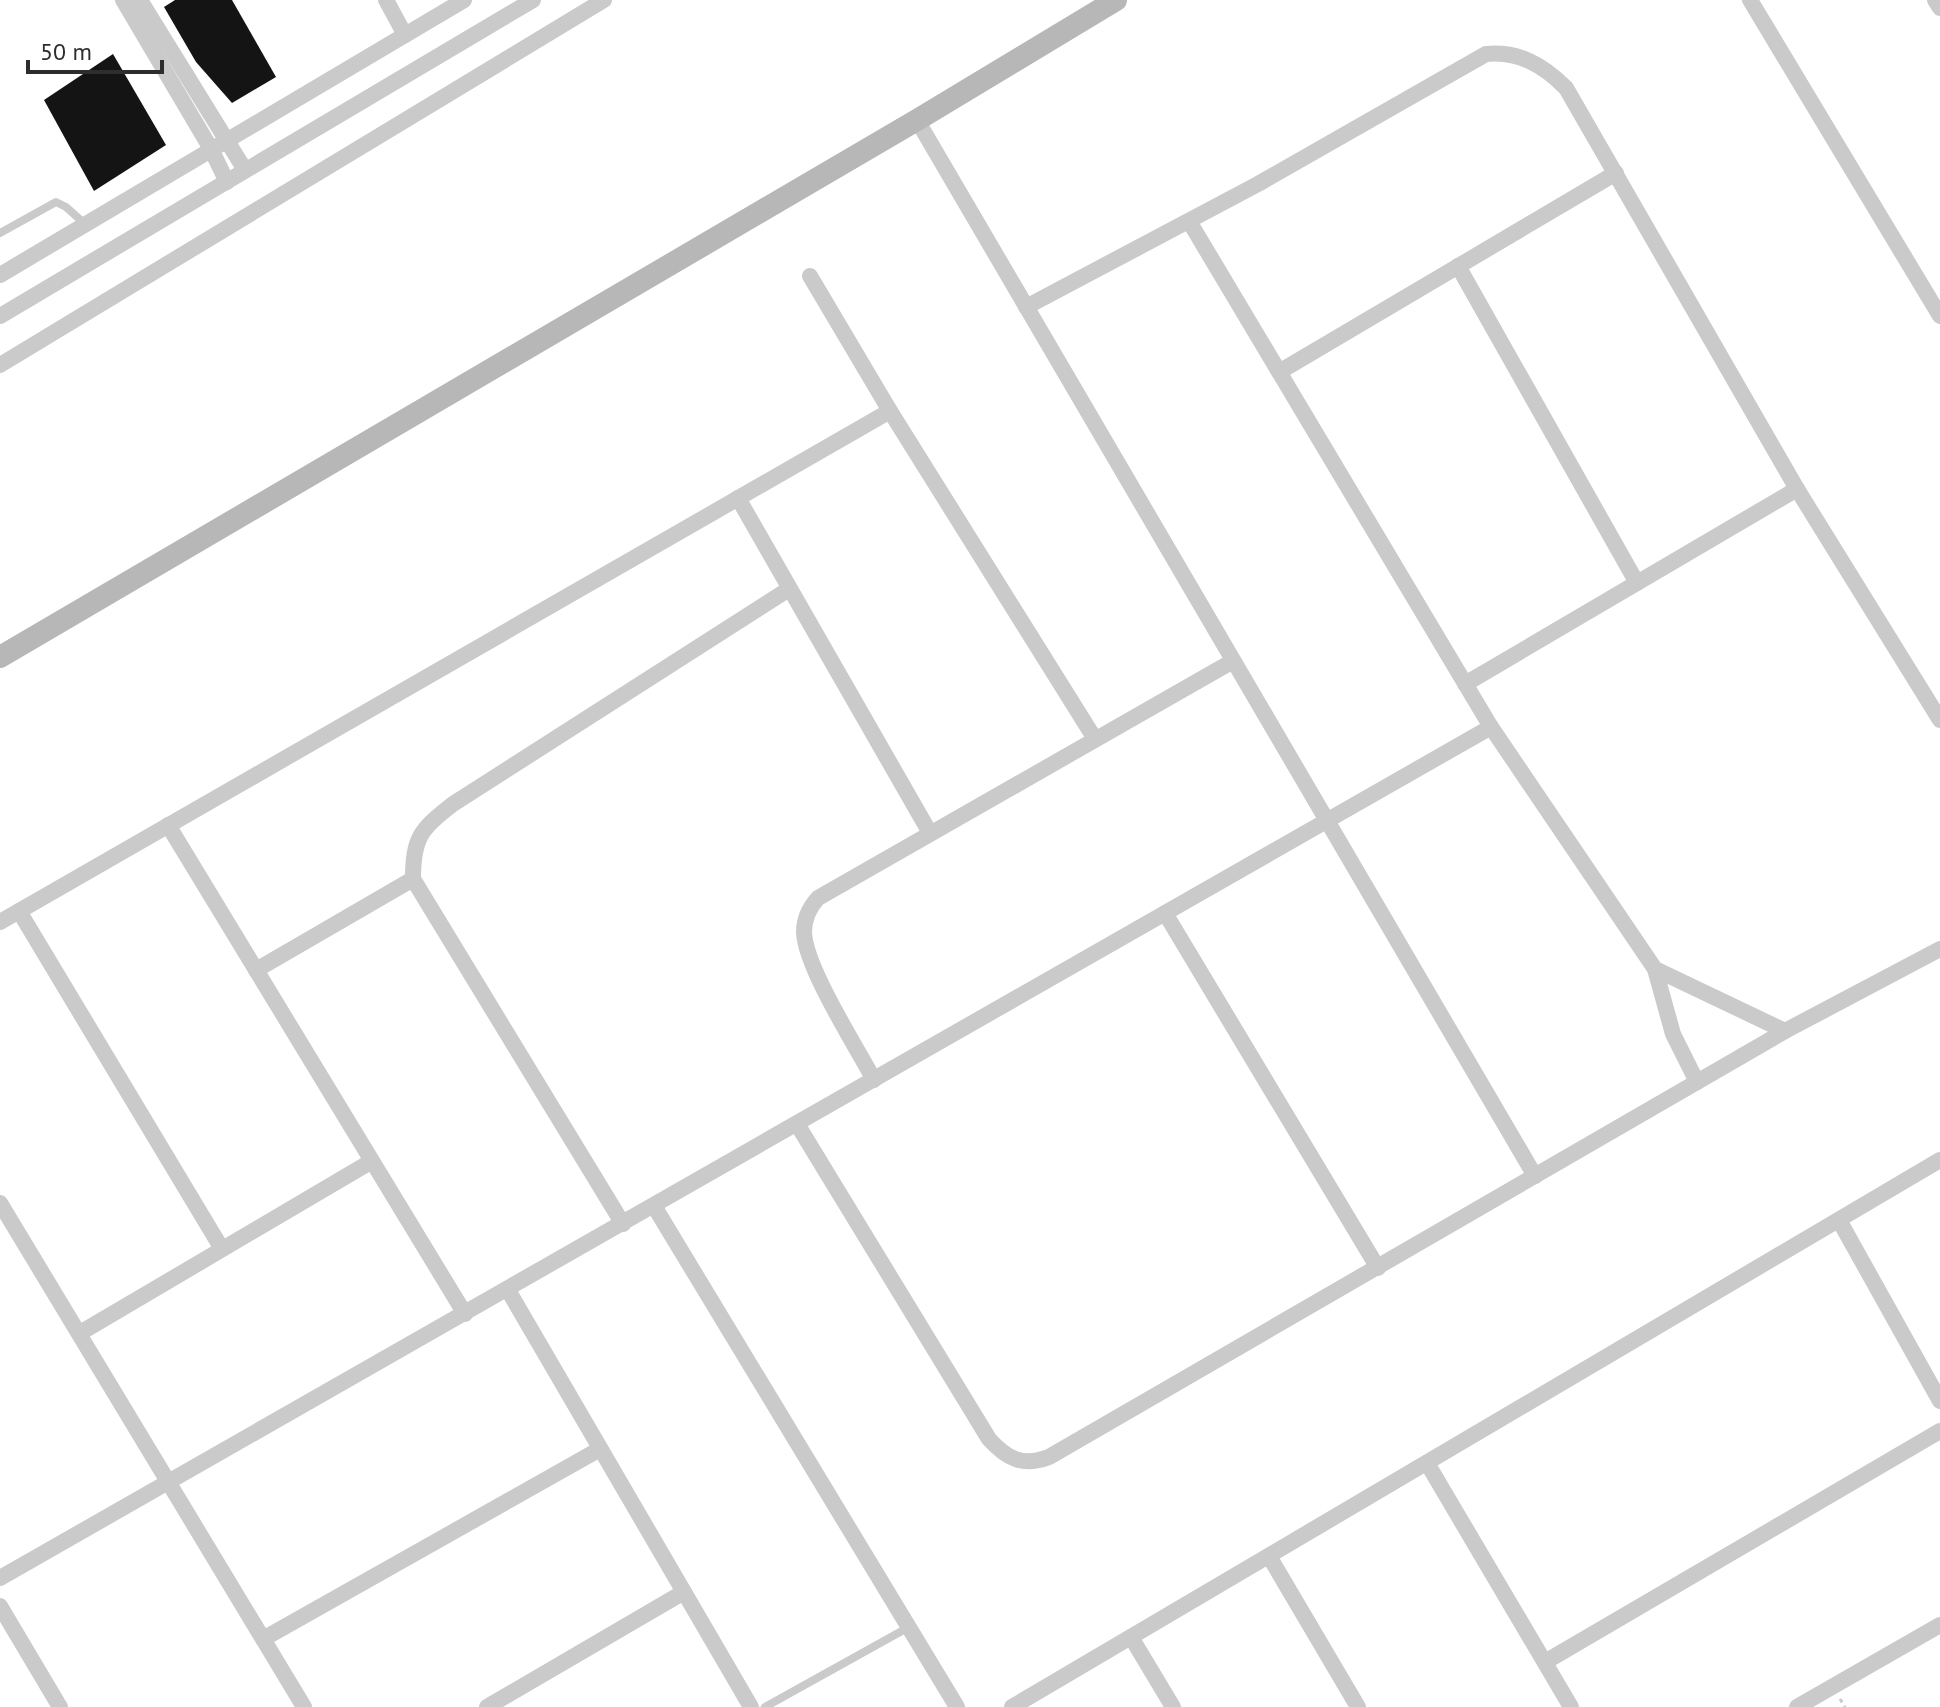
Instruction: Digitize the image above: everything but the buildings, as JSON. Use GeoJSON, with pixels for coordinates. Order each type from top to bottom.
{"type":"FeatureCollection","features":[{"type":"Feature","properties":{"kind":"street"},"geometry":{"type":"LineString","coordinates":[[123,0],[211,149],[227,182]]}},
{"type":"Feature","properties":{"kind":"street"},"geometry":{"type":"LineString","coordinates":[[140,0],[245,170]]}},
{"type":"Feature","properties":{"kind":"street"},"geometry":{"type":"LineString","coordinates":[[386,0],[405,35]]}},
{"type":"Feature","properties":{"kind":"street"},"geometry":{"type":"LineString","coordinates":[[0,275],[464,0]]}},
{"type":"Feature","properties":{"kind":"street"},"geometry":{"type":"LineString","coordinates":[[0,316],[533,0]]}},
{"type":"Feature","properties":{"kind":"street"},"geometry":{"type":"LineString","coordinates":[[0,365],[604,0]]}},
{"type":"Feature","properties":{"kind":"street"},"geometry":{"type":"LineString","coordinates":[[0,657],[917,120],[1116,0]]}},
{"type":"Feature","properties":{"kind":"street"},"geometry":{"type":"LineString","coordinates":[[1750,0],[1940,316]]}},
{"type":"Feature","properties":{"kind":"street"},"geometry":{"type":"LineString","coordinates":[[1935,0],[1940,8]]}},
{"type":"Feature","properties":{"kind":"street"},"geometry":{"type":"LineString","coordinates":[[1026,307],[1189,221],[1486,54],[1503,52],[1519,56],[1552,74],[1566,88],[1797,489],[1940,720]]}},
{"type":"Feature","properties":{"kind":"street"},"geometry":{"type":"LineString","coordinates":[[917,120],[1535,1176]]}},
{"type":"Feature","properties":{"kind":"street"},"geometry":{"type":"LineString","coordinates":[[1279,372],[1616,173]]}},
{"type":"Feature","properties":{"kind":"street"},"geometry":{"type":"LineString","coordinates":[[1189,221],[1491,727],[1655,969],[1673,1034],[1697,1082]]}},
{"type":"Feature","properties":{"kind":"street"},"geometry":{"type":"LineString","coordinates":[[1458,266],[1637,583]]}},
{"type":"Feature","properties":{"kind":"street"},"geometry":{"type":"LineString","coordinates":[[810,276],[890,411],[1095,739]]}},
{"type":"Feature","properties":{"kind":"street"},"geometry":{"type":"LineString","coordinates":[[0,922],[890,411]]}},
{"type":"Feature","properties":{"kind":"street"},"geometry":{"type":"LineString","coordinates":[[1465,684],[1797,489]]}},
{"type":"Feature","properties":{"kind":"street"},"geometry":{"type":"LineString","coordinates":[[738,498],[930,833]]}},
{"type":"Feature","properties":{"kind":"street"},"geometry":{"type":"LineString","coordinates":[[623,1224],[413,879],[413,851],[429,823],[453,804],[789,589]]}},
{"type":"Feature","properties":{"kind":"street"},"geometry":{"type":"LineString","coordinates":[[874,1080],[812,963],[805,938],[805,920],[812,904],[824,892],[1233,661]]}},
{"type":"Feature","properties":{"kind":"street"},"geometry":{"type":"LineString","coordinates":[[0,1578],[1491,727]]}},
{"type":"Feature","properties":{"kind":"street"},"geometry":{"type":"LineString","coordinates":[[168,825],[465,1314]]}},
{"type":"Feature","properties":{"kind":"street"},"geometry":{"type":"LineString","coordinates":[[256,970],[413,879]]}},
{"type":"Feature","properties":{"kind":"street"},"geometry":{"type":"LineString","coordinates":[[19,911],[222,1249]]}},
{"type":"Feature","properties":{"kind":"street"},"geometry":{"type":"LineString","coordinates":[[1165,913],[1378,1268]]}},
{"type":"Feature","properties":{"kind":"street"},"geometry":{"type":"LineString","coordinates":[[797,1124],[989,1439],[1002,1453],[1020,1462],[1035,1462],[1049,1457],[1378,1268],[1785,1031],[1940,949]]}},
{"type":"Feature","properties":{"kind":"street"},"geometry":{"type":"LineString","coordinates":[[1655,969],[1785,1031]]}},
{"type":"Feature","properties":{"kind":"street"},"geometry":{"type":"LineString","coordinates":[[1012,1707],[1940,1160]]}},
{"type":"Feature","properties":{"kind":"street"},"geometry":{"type":"LineString","coordinates":[[80,1333],[372,1161]]}},
{"type":"Feature","properties":{"kind":"street"},"geometry":{"type":"LineString","coordinates":[[0,1203],[304,1707]]}},
{"type":"Feature","properties":{"kind":"street"},"geometry":{"type":"LineString","coordinates":[[654,1206],[957,1707]]}},
{"type":"Feature","properties":{"kind":"street"},"geometry":{"type":"LineString","coordinates":[[1839,1220],[1940,1401]]}},
{"type":"Feature","properties":{"kind":"street"},"geometry":{"type":"LineString","coordinates":[[508,1290],[751,1707]]}},
{"type":"Feature","properties":{"kind":"street"},"geometry":{"type":"LineString","coordinates":[[1545,1662],[1940,1431]]}},
{"type":"Feature","properties":{"kind":"street"},"geometry":{"type":"LineString","coordinates":[[263,1639],[600,1449]]}},
{"type":"Feature","properties":{"kind":"street"},"geometry":{"type":"LineString","coordinates":[[1427,1463],[1571,1707]]}},
{"type":"Feature","properties":{"kind":"street"},"geometry":{"type":"LineString","coordinates":[[1269,1556],[1358,1707]]}},
{"type":"Feature","properties":{"kind":"street"},"geometry":{"type":"LineString","coordinates":[[498,1704],[684,1592]]}},
{"type":"Feature","properties":{"kind":"street"},"geometry":{"type":"LineString","coordinates":[[0,1606],[60,1707]]}},
{"type":"Feature","properties":{"kind":"street"},"geometry":{"type":"LineString","coordinates":[[1797,1707],[1940,1625]]}},
{"type":"Feature","properties":{"kind":"street"},"geometry":{"type":"LineString","coordinates":[[1131,1637],[1173,1707]]}},
{"type":"Feature","properties":{"kind":"lane"},"geometry":{"type":"LineString","coordinates":[[0,233],[56,202],[85,224]]}},
{"type":"Feature","properties":{"kind":"lane"},"geometry":{"type":"LineString","coordinates":[[765,1707],[909,1627]]}}]}
